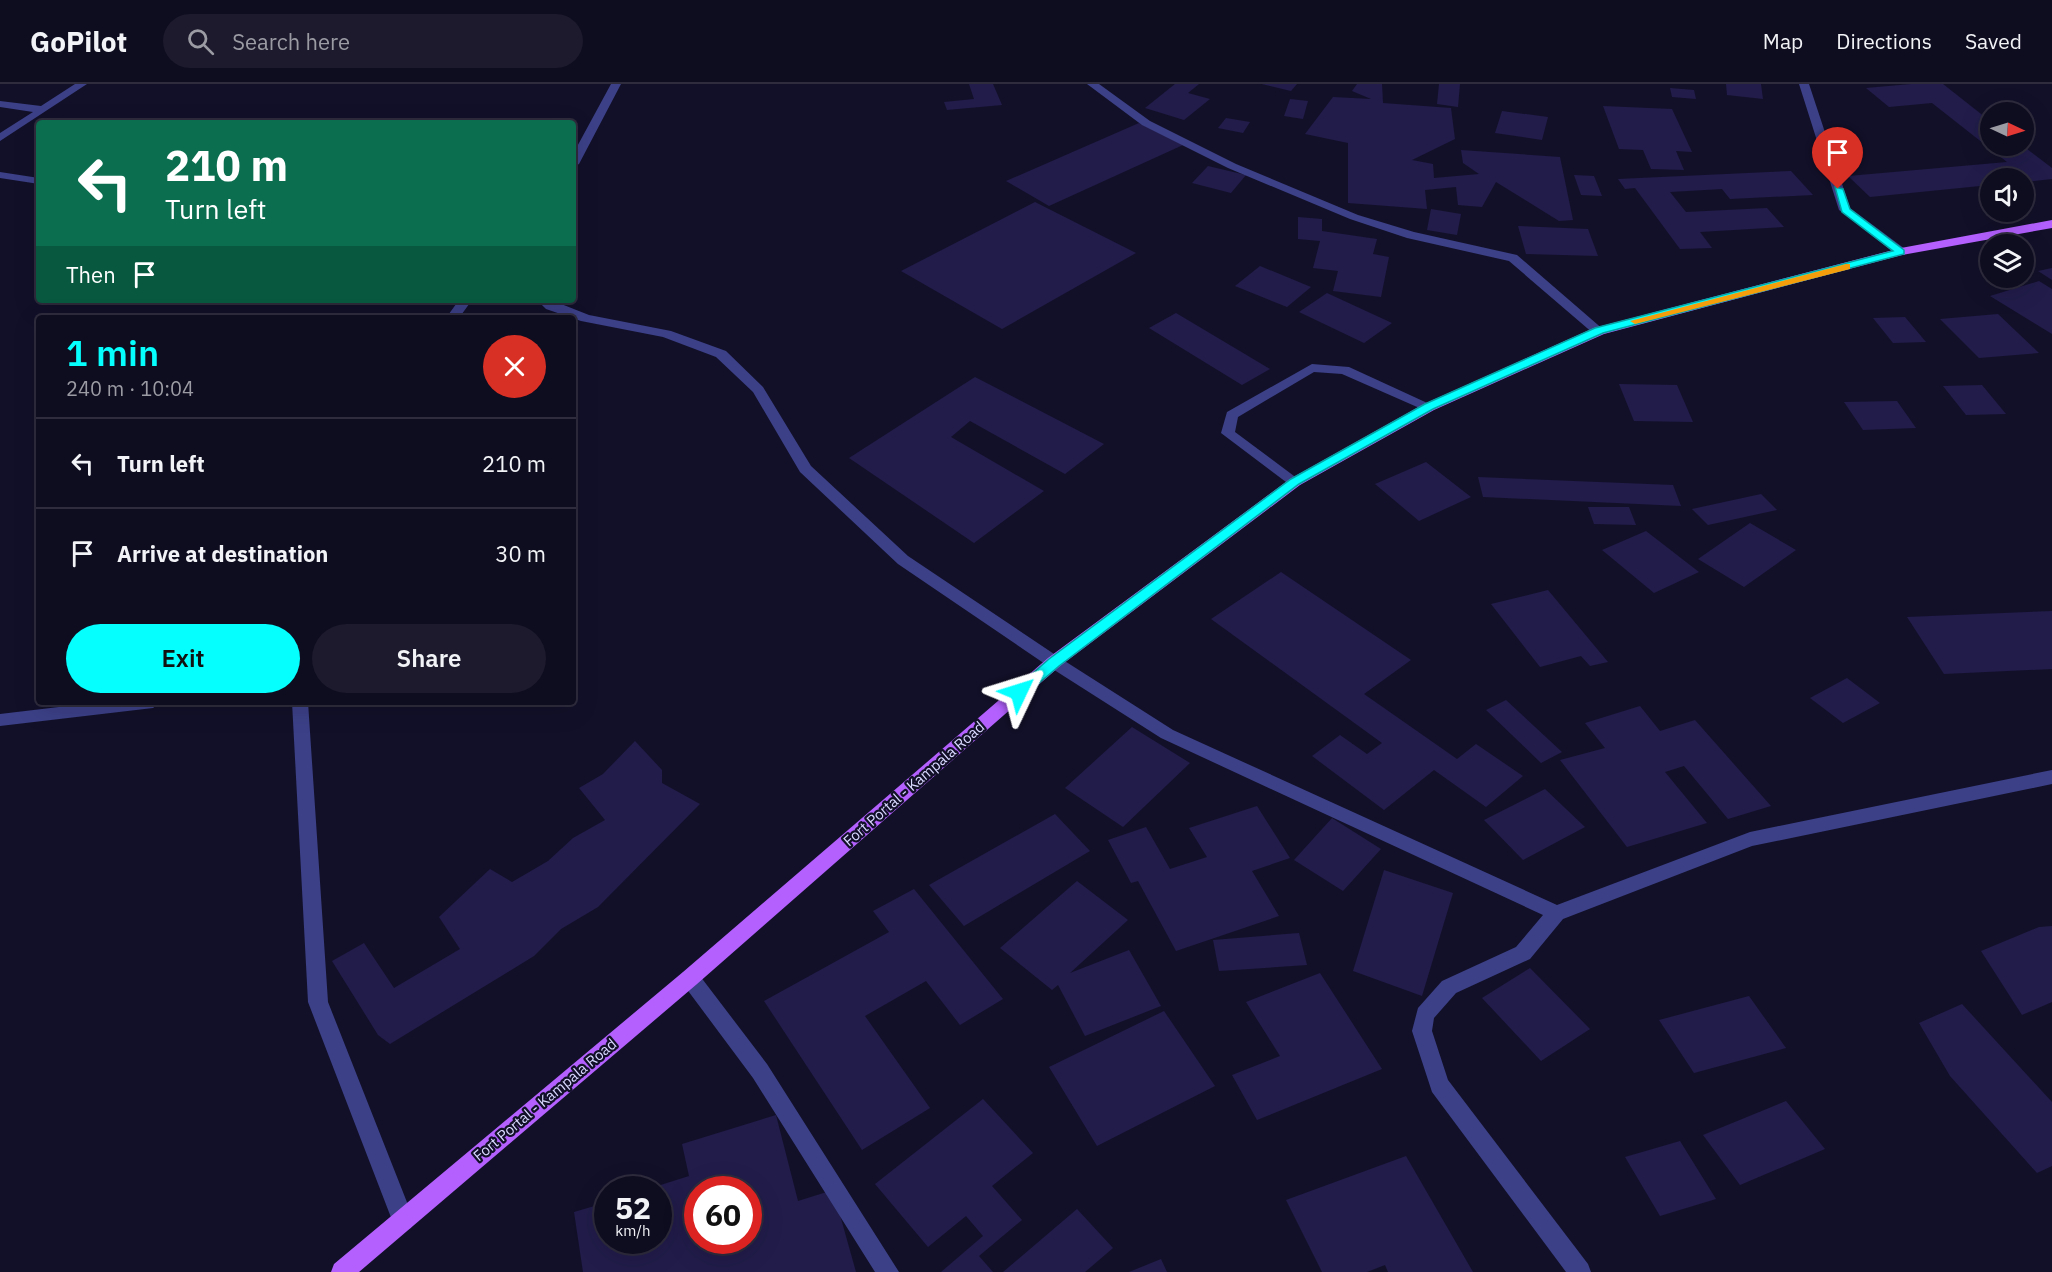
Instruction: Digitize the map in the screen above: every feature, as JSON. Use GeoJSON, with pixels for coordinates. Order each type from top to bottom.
{"type":"FeatureCollection","features":[{"type":"Feature","properties":{"kind":"main road","name":"Fort Portal - Kampala Road"},"geometry":{"type":"LineString","coordinates":[[342,1272],[690,978],[1054,662],[1295,482],[1429,407],[1599,331],[1901,252],[2052,224]]}},
{"type":"Feature","properties":{"kind":"street"},"geometry":{"type":"LineString","coordinates":[[0,138],[82,84]]}},
{"type":"Feature","properties":{"kind":"street"},"geometry":{"type":"LineString","coordinates":[[576,158],[616,84]]}},
{"type":"Feature","properties":{"kind":"street"},"geometry":{"type":"LineString","coordinates":[[1092,84],[1146,123],[1232,166],[1345,214],[1411,235],[1513,258],[1599,331]]}},
{"type":"Feature","properties":{"kind":"street"},"geometry":{"type":"LineString","coordinates":[[1804,84],[1845,210],[1901,252]]}},
{"type":"Feature","properties":{"kind":"street"},"geometry":{"type":"LineString","coordinates":[[0,104],[44,110]]}},
{"type":"Feature","properties":{"kind":"street"},"geometry":{"type":"LineString","coordinates":[[0,175],[36,181]]}},
{"type":"Feature","properties":{"kind":"street"},"geometry":{"type":"LineString","coordinates":[[454,315],[464,303]]}},
{"type":"Feature","properties":{"kind":"street"},"geometry":{"type":"LineString","coordinates":[[546,303],[586,318],[666,334],[721,354],[758,390],[805,470],[903,560],[1167,735],[1556,913]]}},
{"type":"Feature","properties":{"kind":"street"},"geometry":{"type":"LineString","coordinates":[[1295,482],[1228,433],[1232,415],[1312,368],[1344,370],[1429,407]]}},
{"type":"Feature","properties":{"kind":"street"},"geometry":{"type":"LineString","coordinates":[[0,720],[128,705]]}},
{"type":"Feature","properties":{"kind":"street"},"geometry":{"type":"LineString","coordinates":[[300,705],[318,1002],[403,1220]]}},
{"type":"Feature","properties":{"kind":"street"},"geometry":{"type":"LineString","coordinates":[[1580,1272],[1439,1085],[1422,1030],[1425,1014],[1449,987],[1523,953],[1556,913],[1750,839],[2052,777]]}},
{"type":"Feature","properties":{"kind":"street"},"geometry":{"type":"LineString","coordinates":[[690,978],[760,1071],[888,1272]]}},
{"type":"Feature","properties":{"kind":"building"},"geometry":{"type":"Polygon","coordinates":[[[969,84],[993,84],[1002,105],[947,110],[944,102],[974,99],[969,84]]]}},
{"type":"Feature","properties":{"kind":"building"},"geometry":{"type":"Polygon","coordinates":[[[1175,84],[1199,84],[1188,93],[1210,99],[1184,120],[1145,108],[1175,84]]]}},
{"type":"Feature","properties":{"kind":"building"},"geometry":{"type":"Polygon","coordinates":[[[1262,84],[1297,84],[1291,91],[1262,84]]]}},
{"type":"Feature","properties":{"kind":"building"},"geometry":{"type":"Polygon","coordinates":[[[1357,84],[1382,84],[1383,103],[1451,108],[1455,139],[1412,160],[1433,164],[1434,178],[1479,174],[1463,163],[1461,150],[1560,157],[1573,220],[1559,221],[1496,182],[1482,207],[1458,205],[1456,187],[1425,190],[1427,209],[1348,203],[1348,143],[1305,134],[1333,97],[1371,99],[1352,91],[1357,84]]]}},
{"type":"Feature","properties":{"kind":"building"},"geometry":{"type":"Polygon","coordinates":[[[1439,84],[1460,84],[1458,107],[1437,104],[1439,84]]]}},
{"type":"Feature","properties":{"kind":"building"},"geometry":{"type":"Polygon","coordinates":[[[1726,84],[1761,84],[1763,99],[1727,95],[1726,84]]]}},
{"type":"Feature","properties":{"kind":"building"},"geometry":{"type":"Polygon","coordinates":[[[1943,84],[1980,113],[1980,141],[1932,103],[1889,107],[1866,88],[1943,84]]]}},
{"type":"Feature","properties":{"kind":"building"},"geometry":{"type":"Polygon","coordinates":[[[1670,88],[1694,90],[1696,99],[1672,97],[1670,88]]]}},
{"type":"Feature","properties":{"kind":"building"},"geometry":{"type":"Polygon","coordinates":[[[1290,99],[1308,101],[1303,119],[1284,116],[1290,99]]]}},
{"type":"Feature","properties":{"kind":"building"},"geometry":{"type":"Polygon","coordinates":[[[1603,106],[1672,109],[1692,152],[1676,151],[1684,170],[1651,169],[1643,150],[1619,149],[1603,106]]]}},
{"type":"Feature","properties":{"kind":"building"},"geometry":{"type":"Polygon","coordinates":[[[1502,111],[1548,117],[1542,140],[1495,133],[1502,111]]]}},
{"type":"Feature","properties":{"kind":"building"},"geometry":{"type":"Polygon","coordinates":[[[1226,118],[1250,122],[1243,133],[1218,128],[1226,118]]]}},
{"type":"Feature","properties":{"kind":"building"},"geometry":{"type":"Polygon","coordinates":[[[1139,123],[1183,145],[1049,206],[1006,181],[1139,123]]]}},
{"type":"Feature","properties":{"kind":"building"},"geometry":{"type":"Polygon","coordinates":[[[2034,154],[2052,168],[2052,179],[2034,181],[2034,168],[1980,168],[1980,186],[1870,197],[1848,176],[2007,162],[1999,156],[2034,154]]]}},
{"type":"Feature","properties":{"kind":"building"},"geometry":{"type":"Polygon","coordinates":[[[1208,166],[1246,175],[1231,193],[1192,183],[1208,166]]]}},
{"type":"Feature","properties":{"kind":"building"},"geometry":{"type":"Polygon","coordinates":[[[1791,171],[1813,195],[1730,199],[1722,189],[1670,192],[1686,212],[1767,208],[1784,227],[1700,232],[1712,248],[1680,249],[1635,188],[1625,189],[1618,179],[1791,171]]]}},
{"type":"Feature","properties":{"kind":"building"},"geometry":{"type":"Polygon","coordinates":[[[1574,175],[1594,176],[1602,196],[1581,195],[1574,175]]]}},
{"type":"Feature","properties":{"kind":"building"},"geometry":{"type":"Polygon","coordinates":[[[1035,202],[1136,253],[1002,329],[901,271],[1035,202]]]}},
{"type":"Feature","properties":{"kind":"building"},"geometry":{"type":"Polygon","coordinates":[[[1431,209],[1461,214],[1457,235],[1427,230],[1431,209]]]}},
{"type":"Feature","properties":{"kind":"building"},"geometry":{"type":"Polygon","coordinates":[[[1298,217],[1322,219],[1322,231],[1377,239],[1373,254],[1389,257],[1381,297],[1333,291],[1338,271],[1313,268],[1320,241],[1298,239],[1298,217]]]}},
{"type":"Feature","properties":{"kind":"building"},"geometry":{"type":"Polygon","coordinates":[[[1518,226],[1588,229],[1598,256],[1526,254],[1518,226]]]}},
{"type":"Feature","properties":{"kind":"building"},"geometry":{"type":"Polygon","coordinates":[[[1260,266],[1311,287],[1287,307],[1235,286],[1260,266]]]}},
{"type":"Feature","properties":{"kind":"building"},"geometry":{"type":"Polygon","coordinates":[[[2052,268],[2052,280],[2038,271],[2052,268]]]}},
{"type":"Feature","properties":{"kind":"building"},"geometry":{"type":"Polygon","coordinates":[[[2039,281],[2052,289],[2052,334],[1990,296],[2016,288],[2034,288],[2034,283],[2039,281]]]}},
{"type":"Feature","properties":{"kind":"building"},"geometry":{"type":"Polygon","coordinates":[[[1327,293],[1392,323],[1364,343],[1299,312],[1327,293]]]}},
{"type":"Feature","properties":{"kind":"building"},"geometry":{"type":"Polygon","coordinates":[[[1176,313],[1270,369],[1242,385],[1149,328],[1176,313]]]}},
{"type":"Feature","properties":{"kind":"building"},"geometry":{"type":"Polygon","coordinates":[[[1998,314],[2039,353],[1979,358],[1940,319],[1998,314]]]}},
{"type":"Feature","properties":{"kind":"building"},"geometry":{"type":"Polygon","coordinates":[[[1905,317],[1926,342],[1893,343],[1873,318],[1905,317]]]}},
{"type":"Feature","properties":{"kind":"building"},"geometry":{"type":"Polygon","coordinates":[[[975,377],[1104,444],[1065,474],[970,421],[951,437],[1044,491],[974,543],[849,458],[975,377]]]}},
{"type":"Feature","properties":{"kind":"building"},"geometry":{"type":"Polygon","coordinates":[[[1619,384],[1677,385],[1693,422],[1634,421],[1619,384]]]}},
{"type":"Feature","properties":{"kind":"building"},"geometry":{"type":"Polygon","coordinates":[[[1982,385],[2006,414],[1966,415],[1943,386],[1982,385]]]}},
{"type":"Feature","properties":{"kind":"building"},"geometry":{"type":"Polygon","coordinates":[[[1897,401],[1916,428],[1863,430],[1844,402],[1897,401]]]}},
{"type":"Feature","properties":{"kind":"building"},"geometry":{"type":"Polygon","coordinates":[[[1426,462],[1471,497],[1419,521],[1375,484],[1426,462]]]}},
{"type":"Feature","properties":{"kind":"building"},"geometry":{"type":"Polygon","coordinates":[[[1478,477],[1673,485],[1681,506],[1483,497],[1478,477]]]}},
{"type":"Feature","properties":{"kind":"building"},"geometry":{"type":"Polygon","coordinates":[[[1761,494],[1777,510],[1708,525],[1692,509],[1761,494]]]}},
{"type":"Feature","properties":{"kind":"building"},"geometry":{"type":"Polygon","coordinates":[[[1588,507],[1629,507],[1636,525],[1594,524],[1588,507]]]}},
{"type":"Feature","properties":{"kind":"building"},"geometry":{"type":"Polygon","coordinates":[[[1750,523],[1796,550],[1744,587],[1698,559],[1750,523]]]}},
{"type":"Feature","properties":{"kind":"building"},"geometry":{"type":"Polygon","coordinates":[[[1646,531],[1699,572],[1654,593],[1602,550],[1646,531]]]}},
{"type":"Feature","properties":{"kind":"building"},"geometry":{"type":"Polygon","coordinates":[[[1281,572],[1411,660],[1364,694],[1457,759],[1476,744],[1523,776],[1486,807],[1434,770],[1384,810],[1312,756],[1340,735],[1367,754],[1382,743],[1211,619],[1281,572]]]}},
{"type":"Feature","properties":{"kind":"building"},"geometry":{"type":"Polygon","coordinates":[[[1548,590],[1608,662],[1590,666],[1581,656],[1540,667],[1491,604],[1548,590]]]}},
{"type":"Feature","properties":{"kind":"building"},"geometry":{"type":"Polygon","coordinates":[[[2052,611],[2052,669],[1944,674],[1907,617],[2052,611]]]}},
{"type":"Feature","properties":{"kind":"building"},"geometry":{"type":"Polygon","coordinates":[[[1847,678],[1880,703],[1843,723],[1810,698],[1847,678]]]}},
{"type":"Feature","properties":{"kind":"building"},"geometry":{"type":"Polygon","coordinates":[[[1506,700],[1562,752],[1541,763],[1486,710],[1506,700]]]}},
{"type":"Feature","properties":{"kind":"building"},"geometry":{"type":"Polygon","coordinates":[[[1640,706],[1660,731],[1695,720],[1771,806],[1728,819],[1684,766],[1665,772],[1707,823],[1627,847],[1560,760],[1605,748],[1585,723],[1640,706]]]}},
{"type":"Feature","properties":{"kind":"building"},"geometry":{"type":"Polygon","coordinates":[[[1132,727],[1190,763],[1123,827],[1065,788],[1132,727]]]}},
{"type":"Feature","properties":{"kind":"building"},"geometry":{"type":"Polygon","coordinates":[[[635,741],[662,770],[662,783],[700,804],[598,907],[561,929],[534,956],[390,1044],[378,1035],[332,961],[364,943],[394,988],[460,949],[439,917],[490,869],[512,882],[548,861],[573,838],[605,820],[579,788],[603,774],[635,741]]]}},
{"type":"Feature","properties":{"kind":"building"},"geometry":{"type":"Polygon","coordinates":[[[1545,789],[1585,827],[1523,860],[1484,820],[1545,789]]]}},
{"type":"Feature","properties":{"kind":"building"},"geometry":{"type":"Polygon","coordinates":[[[1257,806],[1290,858],[1252,871],[1279,916],[1176,951],[1138,881],[1131,883],[1108,840],[1146,827],[1170,869],[1207,857],[1189,828],[1257,806]]]}},
{"type":"Feature","properties":{"kind":"building"},"geometry":{"type":"Polygon","coordinates":[[[1055,814],[1090,851],[964,926],[929,885],[1055,814]]]}},
{"type":"Feature","properties":{"kind":"building"},"geometry":{"type":"Polygon","coordinates":[[[1332,818],[1381,849],[1343,891],[1294,860],[1332,818]]]}},
{"type":"Feature","properties":{"kind":"building"},"geometry":{"type":"Polygon","coordinates":[[[1384,870],[1453,893],[1422,996],[1353,971],[1384,870]]]}},
{"type":"Feature","properties":{"kind":"building"},"geometry":{"type":"Polygon","coordinates":[[[1077,881],[1128,920],[1070,973],[1129,950],[1161,1006],[1085,1036],[1058,985],[1052,990],[1000,948],[1077,881]]]}},
{"type":"Feature","properties":{"kind":"building"},"geometry":{"type":"Polygon","coordinates":[[[914,889],[1003,999],[960,1025],[926,981],[865,1016],[930,1108],[862,1150],[764,1001],[889,932],[873,911],[914,889]]]}},
{"type":"Feature","properties":{"kind":"building"},"geometry":{"type":"Polygon","coordinates":[[[2052,926],[2052,1002],[2022,1015],[1981,951],[2039,927],[2052,926]]]}},
{"type":"Feature","properties":{"kind":"building"},"geometry":{"type":"Polygon","coordinates":[[[1299,933],[1307,965],[1219,971],[1213,940],[1299,933]]]}},
{"type":"Feature","properties":{"kind":"building"},"geometry":{"type":"Polygon","coordinates":[[[1530,968],[1590,1029],[1541,1061],[1482,998],[1530,968]]]}},
{"type":"Feature","properties":{"kind":"building"},"geometry":{"type":"Polygon","coordinates":[[[1320,973],[1382,1069],[1257,1120],[1232,1075],[1280,1056],[1246,1002],[1320,973]]]}},
{"type":"Feature","properties":{"kind":"building"},"geometry":{"type":"Polygon","coordinates":[[[1749,996],[1786,1048],[1694,1073],[1659,1020],[1749,996]]]}},
{"type":"Feature","properties":{"kind":"building"},"geometry":{"type":"Polygon","coordinates":[[[1962,1004],[2052,1102],[2052,1166],[2037,1173],[1950,1076],[1919,1023],[1962,1004]]]}},
{"type":"Feature","properties":{"kind":"building"},"geometry":{"type":"Polygon","coordinates":[[[1164,1011],[1215,1086],[1097,1146],[1049,1067],[1164,1011]]]}},
{"type":"Feature","properties":{"kind":"building"},"geometry":{"type":"Polygon","coordinates":[[[983,1099],[1033,1153],[992,1186],[1022,1220],[979,1256],[993,1272],[941,1272],[983,1236],[966,1216],[928,1247],[875,1184],[983,1099]]]}},
{"type":"Feature","properties":{"kind":"building"},"geometry":{"type":"Polygon","coordinates":[[[1786,1101],[1825,1149],[1740,1185],[1703,1135],[1786,1101]]]}},
{"type":"Feature","properties":{"kind":"building"},"geometry":{"type":"Polygon","coordinates":[[[776,1115],[798,1201],[833,1190],[856,1272],[583,1272],[574,1212],[594,1206],[594,1254],[672,1254],[672,1181],[684,1178],[684,1254],[762,1254],[762,1176],[689,1176],[682,1144],[776,1115]]]}},
{"type":"Feature","properties":{"kind":"building"},"geometry":{"type":"Polygon","coordinates":[[[1680,1141],[1716,1199],[1660,1216],[1625,1157],[1680,1141]]]}},
{"type":"Feature","properties":{"kind":"building"},"geometry":{"type":"Polygon","coordinates":[[[1406,1156],[1473,1272],[1388,1272],[1385,1265],[1367,1272],[1322,1272],[1286,1200],[1406,1156]]]}},
{"type":"Feature","properties":{"kind":"building"},"geometry":{"type":"Polygon","coordinates":[[[1077,1209],[1113,1248],[1085,1272],[1003,1272],[1077,1209]]]}},
{"type":"Feature","properties":{"kind":"building"},"geometry":{"type":"Polygon","coordinates":[[[1161,1259],[1167,1272],[1129,1272],[1161,1259]]]}},
{"type":"Feature","properties":{"kind":"slow traffic"},"geometry":{"type":"LineString","coordinates":[[1635,321],[1846,267]]}},
{"type":"Feature","properties":{"kind":"route"},"geometry":{"type":"LineString","coordinates":[[1019,692],[1054,662],[1295,482],[1429,407],[1599,331],[1901,252],[1845,210],[1838,189]]}}]}
